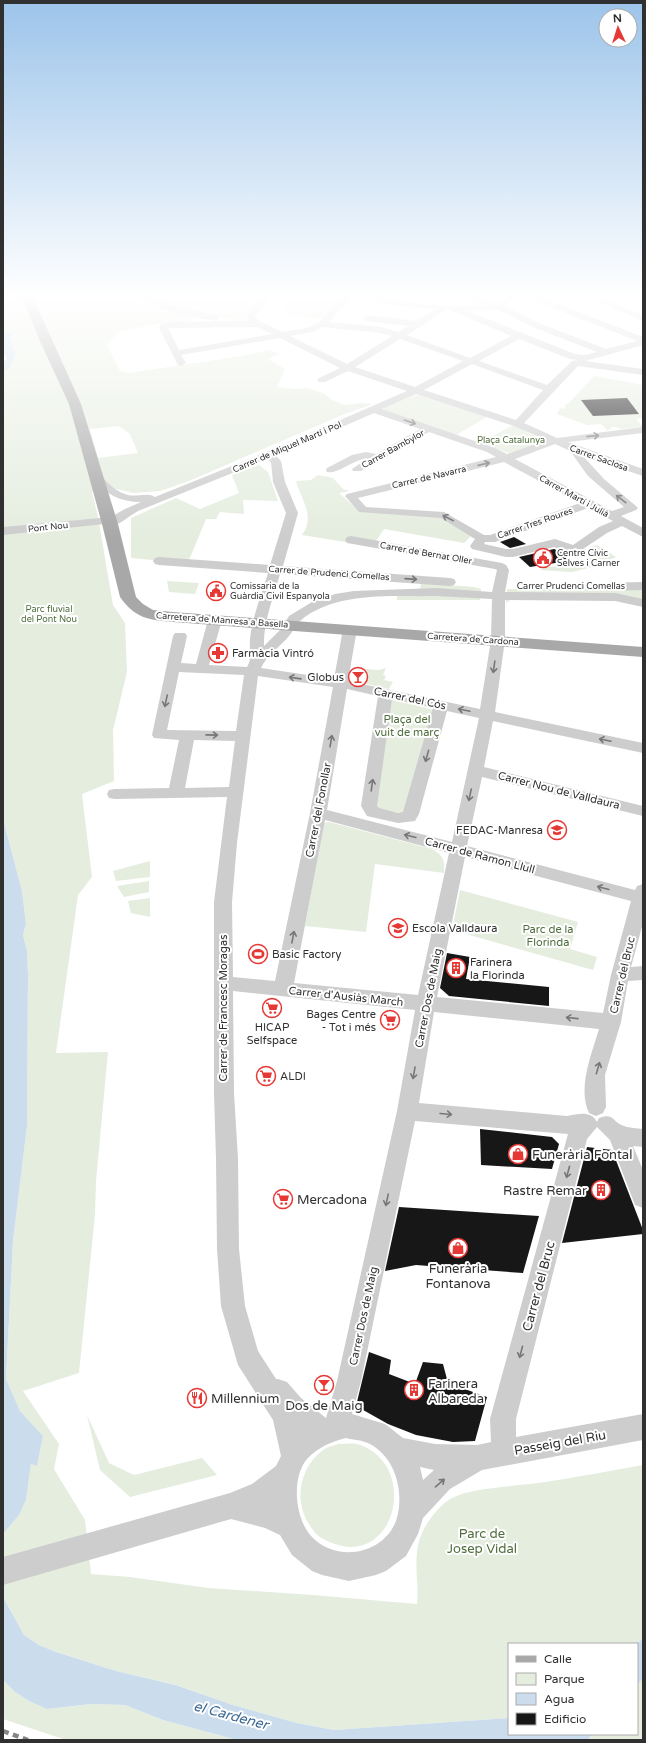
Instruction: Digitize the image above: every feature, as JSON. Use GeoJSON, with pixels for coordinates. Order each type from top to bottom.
{"type":"FeatureCollection","features":[{"type":"Feature","properties":{"kind":"main road","name":"Carretera de Manresa a Basella"},"geometry":{"type":"LineString","coordinates":[[61,374],[74,404],[108,517],[128,597],[133,605],[140,612],[161,616],[296,625]]}},
{"type":"Feature","properties":{"kind":"main road","name":"Carretera de Cardona"},"geometry":{"type":"LineString","coordinates":[[296,625],[643,652]]}},
{"type":"Feature","properties":{"kind":"street"},"geometry":{"type":"LineString","coordinates":[[322,380],[334,374]]}},
{"type":"Feature","properties":{"kind":"street","name":"Carrer Saclosa"},"geometry":{"type":"LineString","coordinates":[[367,374],[518,424],[574,449],[643,473]]}},
{"type":"Feature","properties":{"kind":"street","name":"Carrer de Miquel Martí i Pol"},"geometry":{"type":"LineString","coordinates":[[108,517],[120,516],[132,509],[268,455],[373,410],[417,390],[446,374]]}},
{"type":"Feature","properties":{"kind":"street"},"geometry":{"type":"LineString","coordinates":[[508,374],[549,389]]}},
{"type":"Feature","properties":{"kind":"street"},"geometry":{"type":"LineString","coordinates":[[518,424],[564,374]]}},
{"type":"Feature","properties":{"kind":"street","name":"Carrer Martí i Julià"},"geometry":{"type":"LineString","coordinates":[[373,410],[491,450],[643,534]]}},
{"type":"Feature","properties":{"kind":"street","name":"Carrer Bambylor"},"geometry":{"type":"LineString","coordinates":[[356,469],[429,428]]}},
{"type":"Feature","properties":{"kind":"street"},"geometry":{"type":"LineString","coordinates":[[506,458],[555,441],[643,430]]}},
{"type":"Feature","properties":{"kind":"street"},"geometry":{"type":"LineString","coordinates":[[574,449],[579,459],[594,475],[632,508],[610,516]]}},
{"type":"Feature","properties":{"kind":"street"},"geometry":{"type":"LineString","coordinates":[[331,470],[362,454],[380,455]]}},
{"type":"Feature","properties":{"kind":"street","name":"Carrer de Francesc Moragas"},"geometry":{"type":"LineString","coordinates":[[268,455],[276,461],[279,482],[292,513],[275,569],[257,639],[255,666],[236,792],[222,902],[224,1093],[227,1159],[228,1249],[233,1306],[247,1356],[284,1415],[290,1465]]}},
{"type":"Feature","properties":{"kind":"street","name":"Carrer de Navarra"},"geometry":{"type":"LineString","coordinates":[[481,538],[444,515],[363,510],[351,496],[506,458]]}},
{"type":"Feature","properties":{"kind":"street","name":"Carrer de Miquel Martí i Pol"},"geometry":{"type":"LineString","coordinates":[[96,477],[111,492],[127,498]]}},
{"type":"Feature","properties":{"kind":"street","name":"Carrer de Miquel Martí i Pol"},"geometry":{"type":"LineString","coordinates":[[108,517],[114,502],[127,498],[147,498],[178,492]]}},
{"type":"Feature","properties":{"kind":"street","name":"Carrer Tres Roures"},"geometry":{"type":"LineString","coordinates":[[481,538],[491,538],[588,504]]}},
{"type":"Feature","properties":{"kind":"street","name":"Carrer de Miquel Martí i Pol"},"geometry":{"type":"LineString","coordinates":[[108,517],[115,510],[132,509]]}},
{"type":"Feature","properties":{"kind":"street","name":"Pont Nou"},"geometry":{"type":"LineString","coordinates":[[3,531],[92,522],[108,517]]}},
{"type":"Feature","properties":{"kind":"street"},"geometry":{"type":"LineString","coordinates":[[481,538],[476,546],[506,553],[513,553],[555,543],[569,549],[576,548],[603,530],[621,522]]}},
{"type":"Feature","properties":{"kind":"street","name":"Carrer de Bernat Oller"},"geometry":{"type":"LineString","coordinates":[[350,540],[500,583]]}},
{"type":"Feature","properties":{"kind":"street","name":"Carrer de Prudenci Comellas"},"geometry":{"type":"LineString","coordinates":[[159,561],[500,583]]}},
{"type":"Feature","properties":{"kind":"street"},"geometry":{"type":"LineString","coordinates":[[255,666],[285,633],[296,625],[294,619],[308,610],[336,598],[354,595],[436,592],[500,583],[643,603]]}},
{"type":"Feature","properties":{"kind":"street","name":"Carrer Prudenci Comellas"},"geometry":{"type":"LineString","coordinates":[[500,583],[606,587],[643,586]]}},
{"type":"Feature","properties":{"kind":"street","name":"Carrer Dos de Maig"},"geometry":{"type":"LineString","coordinates":[[328,1428],[349,1381],[407,1111],[426,1003],[487,714],[498,640],[500,583]]}},
{"type":"Feature","properties":{"kind":"street"},"geometry":{"type":"LineString","coordinates":[[201,669],[215,620]]}},
{"type":"Feature","properties":{"kind":"street","name":"Carrer del Fonollar"},"geometry":{"type":"LineString","coordinates":[[283,989],[318,813],[350,629]]}},
{"type":"Feature","properties":{"kind":"street"},"geometry":{"type":"LineString","coordinates":[[180,636],[159,734],[244,736]]}},
{"type":"Feature","properties":{"kind":"street","name":"Carrer del Cós"},"geometry":{"type":"LineString","coordinates":[[173,667],[201,669],[255,666],[643,748]]}},
{"type":"Feature","properties":{"kind":"street"},"geometry":{"type":"LineString","coordinates":[[386,693],[369,806],[373,812],[393,817],[405,819],[411,814],[441,705]]}},
{"type":"Feature","properties":{"kind":"street"},"geometry":{"type":"LineString","coordinates":[[176,793],[187,735]]}},
{"type":"Feature","properties":{"kind":"street","name":"Carrer Nou de Valldaura"},"geometry":{"type":"LineString","coordinates":[[475,770],[643,811]]}},
{"type":"Feature","properties":{"kind":"street"},"geometry":{"type":"LineString","coordinates":[[115,794],[236,792]]}},
{"type":"Feature","properties":{"kind":"street","name":"Carrer de Ramon Llull"},"geometry":{"type":"LineString","coordinates":[[318,813],[642,895]]}},
{"type":"Feature","properties":{"kind":"street","name":"Carrer del Bruc"},"geometry":{"type":"LineString","coordinates":[[504,1452],[503,1419],[578,1134],[598,1122],[595,1075],[642,895]]}},
{"type":"Feature","properties":{"kind":"street"},"geometry":{"type":"LineString","coordinates":[[620,975],[643,973]]}},
{"type":"Feature","properties":{"kind":"street","name":"Carrer d'Ausiàs March"},"geometry":{"type":"LineString","coordinates":[[224,983],[610,1022]]}},
{"type":"Feature","properties":{"kind":"street"},"geometry":{"type":"LineString","coordinates":[[407,1111],[566,1125],[598,1122],[643,1138]]}},
{"type":"Feature","properties":{"kind":"street"},"geometry":{"type":"LineString","coordinates":[[598,1122],[643,1198]]}},
{"type":"Feature","properties":{"kind":"street","name":"Carrer de Francesc Moragas"},"geometry":{"type":"LineString","coordinates":[[247,1356],[292,1407],[328,1428]]}},
{"type":"Feature","properties":{"kind":"street"},"geometry":{"type":"LineString","coordinates":[[3,1571],[220,1509],[261,1493],[290,1465],[306,1441],[328,1428],[355,1425],[382,1436],[397,1450],[406,1464],[412,1481],[413,1492],[412,1510],[406,1530],[393,1548],[376,1560],[357,1567],[336,1566],[316,1558],[300,1544],[289,1525],[283,1504],[283,1489],[290,1465]]}},
{"type":"Feature","properties":{"kind":"street","name":"Passeig del Riu"},"geometry":{"type":"LineString","coordinates":[[397,1450],[435,1457],[477,1458],[643,1427]]}},
{"type":"Feature","properties":{"kind":"street","name":"Passeig del Riu"},"geometry":{"type":"LineString","coordinates":[[412,1510],[441,1480],[477,1458]]}},
{"type":"Feature","properties":{"kind":"street"},"geometry":{"type":"LineString","coordinates":[[220,1509],[265,1515],[289,1525]]}},
{"type":"Feature","properties":{"kind":"green space"},"geometry":{"type":"Polygon","coordinates":[[[3,374],[283,374],[277,387],[294,389],[308,388],[325,394],[332,400],[345,405],[362,403],[373,404],[342,415],[189,481],[160,491],[134,493],[116,489],[92,492],[98,517],[113,605],[125,623],[127,672],[113,730],[114,781],[82,794],[92,877],[78,895],[56,1053],[108,1052],[96,1181],[95,1215],[79,1373],[23,1391],[59,1444],[54,1469],[85,1520],[91,1574],[130,1577],[208,1588],[417,1604],[416,1560],[419,1540],[435,1512],[452,1498],[470,1492],[551,1481],[643,1465],[643,1639],[637,1643],[508,1643],[508,1718],[334,1730],[297,1723],[233,1705],[177,1685],[116,1671],[56,1652],[39,1645],[24,1635],[3,1597],[3,1534],[19,1515],[26,1500],[31,1464],[37,1466],[43,1436],[20,1411],[6,1379],[13,1241],[27,1126],[28,975],[27,951],[23,935],[26,924],[22,891],[3,819],[3,374]],[[119,426],[90,429],[98,458],[138,453],[130,434],[119,426]]]}},
{"type":"Feature","properties":{"kind":"green space"},"geometry":{"type":"Polygon","coordinates":[[[594,376],[643,385],[643,418],[636,419],[643,427],[620,429],[610,427],[612,429],[607,430],[601,424],[587,425],[557,414],[560,408],[564,409],[566,404],[568,404],[594,376]]]}},
{"type":"Feature","properties":{"kind":"green space"},"geometry":{"type":"Polygon","coordinates":[[[420,395],[487,417],[456,435],[384,410],[385,407],[413,396],[420,395]]]}},
{"type":"Feature","properties":{"kind":"green space","name":"Plaça Catalunya"},"geometry":{"type":"Polygon","coordinates":[[[513,425],[543,440],[542,443],[509,453],[480,443],[513,425]]]}},
{"type":"Feature","properties":{"kind":"green space"},"geometry":{"type":"Polygon","coordinates":[[[259,465],[268,472],[278,501],[243,500],[244,514],[220,512],[216,519],[206,519],[190,558],[183,563],[131,558],[131,518],[176,498],[200,509],[239,493],[232,475],[259,465]]]}},
{"type":"Feature","properties":{"kind":"green space"},"geometry":{"type":"Polygon","coordinates":[[[318,475],[333,478],[343,489],[350,491],[339,493],[359,511],[441,517],[472,535],[464,543],[384,529],[376,541],[351,543],[302,535],[306,528],[308,515],[296,481],[311,480],[318,475]]]}},
{"type":"Feature","properties":{"kind":"green space"},"geometry":{"type":"Polygon","coordinates":[[[597,545],[616,557],[592,567],[572,572],[540,570],[547,567],[578,565],[587,558],[586,556],[590,554],[589,551],[591,550],[589,548],[597,545]]]}},
{"type":"Feature","properties":{"kind":"green space"},"geometry":{"type":"Polygon","coordinates":[[[167,581],[199,583],[195,594],[169,592],[167,581]]]}},
{"type":"Feature","properties":{"kind":"green space"},"geometry":{"type":"Polygon","coordinates":[[[421,583],[474,587],[481,589],[480,600],[397,600],[397,596],[420,590],[421,583]]]}},
{"type":"Feature","properties":{"kind":"green space"},"geometry":{"type":"Polygon","coordinates":[[[643,588],[643,605],[614,599],[512,599],[506,603],[507,589],[643,588]]]}},
{"type":"Feature","properties":{"kind":"green space"},"geometry":{"type":"Polygon","coordinates":[[[352,668],[379,670],[386,668],[383,675],[386,676],[384,680],[393,682],[389,689],[358,682],[351,678],[352,668]]]}},
{"type":"Feature","properties":{"kind":"green space","name":"Plaça del vuit de març"},"geometry":{"type":"Polygon","coordinates":[[[389,699],[434,710],[405,813],[380,812],[374,804],[389,699]]]}},
{"type":"Feature","properties":{"kind":"green space"},"geometry":{"type":"Polygon","coordinates":[[[329,822],[432,849],[443,859],[444,873],[375,864],[366,932],[305,926],[324,823],[329,822]]]}},
{"type":"Feature","properties":{"kind":"green space"},"geometry":{"type":"Polygon","coordinates":[[[150,861],[150,877],[116,881],[113,871],[150,861]]]}},
{"type":"Feature","properties":{"kind":"green space"},"geometry":{"type":"Polygon","coordinates":[[[149,881],[149,892],[124,897],[117,886],[149,881]]]}},
{"type":"Feature","properties":{"kind":"green space","name":"Parc de la Florinda"},"geometry":{"type":"Polygon","coordinates":[[[460,890],[578,922],[570,949],[597,957],[593,970],[452,930],[460,890]]]}},
{"type":"Feature","properties":{"kind":"green space"},"geometry":{"type":"Polygon","coordinates":[[[150,898],[150,917],[131,913],[128,901],[150,898]]]}},
{"type":"Feature","properties":{"kind":"green space"},"geometry":{"type":"Polygon","coordinates":[[[87,1415],[109,1463],[134,1475],[202,1458],[217,1475],[130,1497],[100,1470],[87,1415]]]}},
{"type":"Feature","properties":{"kind":"green space"},"geometry":{"type":"Polygon","coordinates":[[[338,1444],[357,1444],[376,1454],[388,1469],[394,1487],[393,1506],[388,1523],[377,1537],[361,1546],[342,1546],[322,1538],[311,1527],[302,1508],[301,1490],[305,1472],[315,1457],[324,1450],[338,1444]]]}},
{"type":"Feature","properties":{"kind":"green space"},"geometry":{"type":"Polygon","coordinates":[[[643,1679],[643,1740],[588,1740],[591,1735],[638,1735],[638,1683],[643,1679]]]}},
{"type":"Feature","properties":{"kind":"green space"},"geometry":{"type":"Polygon","coordinates":[[[3,1680],[15,1692],[29,1701],[47,1709],[91,1704],[125,1705],[163,1720],[237,1740],[66,1740],[3,1719],[3,1680]]]}},
{"type":"Feature","properties":{"kind":"water"},"geometry":{"type":"Polygon","coordinates":[[[3,819],[22,891],[26,924],[23,935],[27,951],[28,975],[27,1126],[13,1241],[6,1379],[20,1411],[43,1436],[37,1466],[31,1464],[26,1500],[19,1515],[3,1534],[3,819]]]}},
{"type":"Feature","properties":{"kind":"water","name":"el Cardener"},"geometry":{"type":"Polygon","coordinates":[[[3,1597],[24,1635],[39,1645],[116,1671],[176,1685],[233,1705],[297,1723],[334,1730],[508,1718],[508,1735],[591,1735],[588,1740],[237,1740],[163,1720],[125,1705],[91,1704],[47,1709],[29,1701],[15,1692],[3,1680],[3,1597]]]}},
{"type":"Feature","properties":{"kind":"water"},"geometry":{"type":"Polygon","coordinates":[[[643,1639],[643,1679],[638,1683],[638,1643],[637,1643],[643,1639]]]}},
{"type":"Feature","properties":{"kind":"building"},"geometry":{"type":"Polygon","coordinates":[[[627,398],[639,414],[593,416],[581,400],[627,398]]]}},
{"type":"Feature","properties":{"kind":"building"},"geometry":{"type":"Polygon","coordinates":[[[514,537],[526,544],[510,548],[500,542],[514,537]]]}},
{"type":"Feature","properties":{"kind":"building","name":"Centre Cívic Selves i Carner"},"geometry":{"type":"Polygon","coordinates":[[[554,549],[567,554],[564,556],[568,561],[530,567],[519,557],[554,549]]]}},
{"type":"Feature","properties":{"kind":"building","name":"Farinera la Florinda"},"geometry":{"type":"Polygon","coordinates":[[[447,953],[470,957],[466,979],[549,987],[549,1006],[449,996],[440,988],[447,953]]]}},
{"type":"Feature","properties":{"kind":"building","name":"Funerària Fontal"},"geometry":{"type":"Polygon","coordinates":[[[480,1129],[552,1137],[559,1144],[552,1169],[481,1165],[480,1129]]]}},
{"type":"Feature","properties":{"kind":"building","name":"Rastre Remar"},"geometry":{"type":"Polygon","coordinates":[[[587,1147],[612,1150],[643,1230],[643,1234],[562,1243],[587,1147]]]}},
{"type":"Feature","properties":{"kind":"building","name":"Funerària Fontanova"},"geometry":{"type":"Polygon","coordinates":[[[399,1207],[539,1216],[523,1273],[416,1265],[385,1271],[399,1207]]]}},
{"type":"Feature","properties":{"kind":"building","name":"Farinera Albareda"},"geometry":{"type":"Polygon","coordinates":[[[369,1352],[391,1360],[389,1374],[415,1384],[423,1362],[443,1364],[448,1383],[487,1397],[475,1441],[453,1442],[416,1435],[388,1424],[356,1406],[369,1352]]]}},
{"type":"Feature","properties":{"kind":"railway"},"geometry":{"type":"LineString","coordinates":[[3,1731],[28,1740]]}},
{"type":"Feature","properties":{"kind":"place","name":"Centre Cívic Selves i Carner"},"geometry":{"type":"Point","coordinates":[543,558]}},
{"type":"Feature","properties":{"kind":"place","name":"Comissaria de la Guàrdia Civil Espanyola"},"geometry":{"type":"Point","coordinates":[216,591]}},
{"type":"Feature","properties":{"kind":"place","name":"Farmàcia Vintró"},"geometry":{"type":"Point","coordinates":[218,653]}},
{"type":"Feature","properties":{"kind":"place","name":"Globus"},"geometry":{"type":"Point","coordinates":[358,677]}},
{"type":"Feature","properties":{"kind":"place","name":"FEDAC-Manresa"},"geometry":{"type":"Point","coordinates":[557,830]}},
{"type":"Feature","properties":{"kind":"place","name":"Escola Valldaura"},"geometry":{"type":"Point","coordinates":[398,928]}},
{"type":"Feature","properties":{"kind":"place","name":"Basic Factory"},"geometry":{"type":"Point","coordinates":[258,954]}},
{"type":"Feature","properties":{"kind":"place","name":"Farinera la Florinda"},"geometry":{"type":"Point","coordinates":[456,968]}},
{"type":"Feature","properties":{"kind":"place","name":"HICAP Selfspace"},"geometry":{"type":"Point","coordinates":[272,1008]}},
{"type":"Feature","properties":{"kind":"place","name":"Bages Centre - Tot i més"},"geometry":{"type":"Point","coordinates":[390,1020]}},
{"type":"Feature","properties":{"kind":"place","name":"ALDI"},"geometry":{"type":"Point","coordinates":[266,1076]}},
{"type":"Feature","properties":{"kind":"place","name":"Funerària Fontal"},"geometry":{"type":"Point","coordinates":[518,1154]}},
{"type":"Feature","properties":{"kind":"place","name":"Rastre Remar"},"geometry":{"type":"Point","coordinates":[601,1190]}},
{"type":"Feature","properties":{"kind":"place","name":"Mercadona"},"geometry":{"type":"Point","coordinates":[283,1199]}},
{"type":"Feature","properties":{"kind":"place","name":"Funerària Fontanova"},"geometry":{"type":"Point","coordinates":[458,1248]}},
{"type":"Feature","properties":{"kind":"place","name":"Dos de Maig"},"geometry":{"type":"Point","coordinates":[324,1385]}},
{"type":"Feature","properties":{"kind":"place","name":"Farinera Albareda"},"geometry":{"type":"Point","coordinates":[414,1390]}},
{"type":"Feature","properties":{"kind":"place","name":"Millennium"},"geometry":{"type":"Point","coordinates":[197,1398]}},
{"type":"Feature","properties":{"kind":"park label","name":"Parc fluvial del Pont Nou"},"geometry":{"type":"Point","coordinates":[49,614]}},
{"type":"Feature","properties":{"kind":"park label","name":"Parc de Josep Vidal"},"geometry":{"type":"Point","coordinates":[482,1540]}}]}
